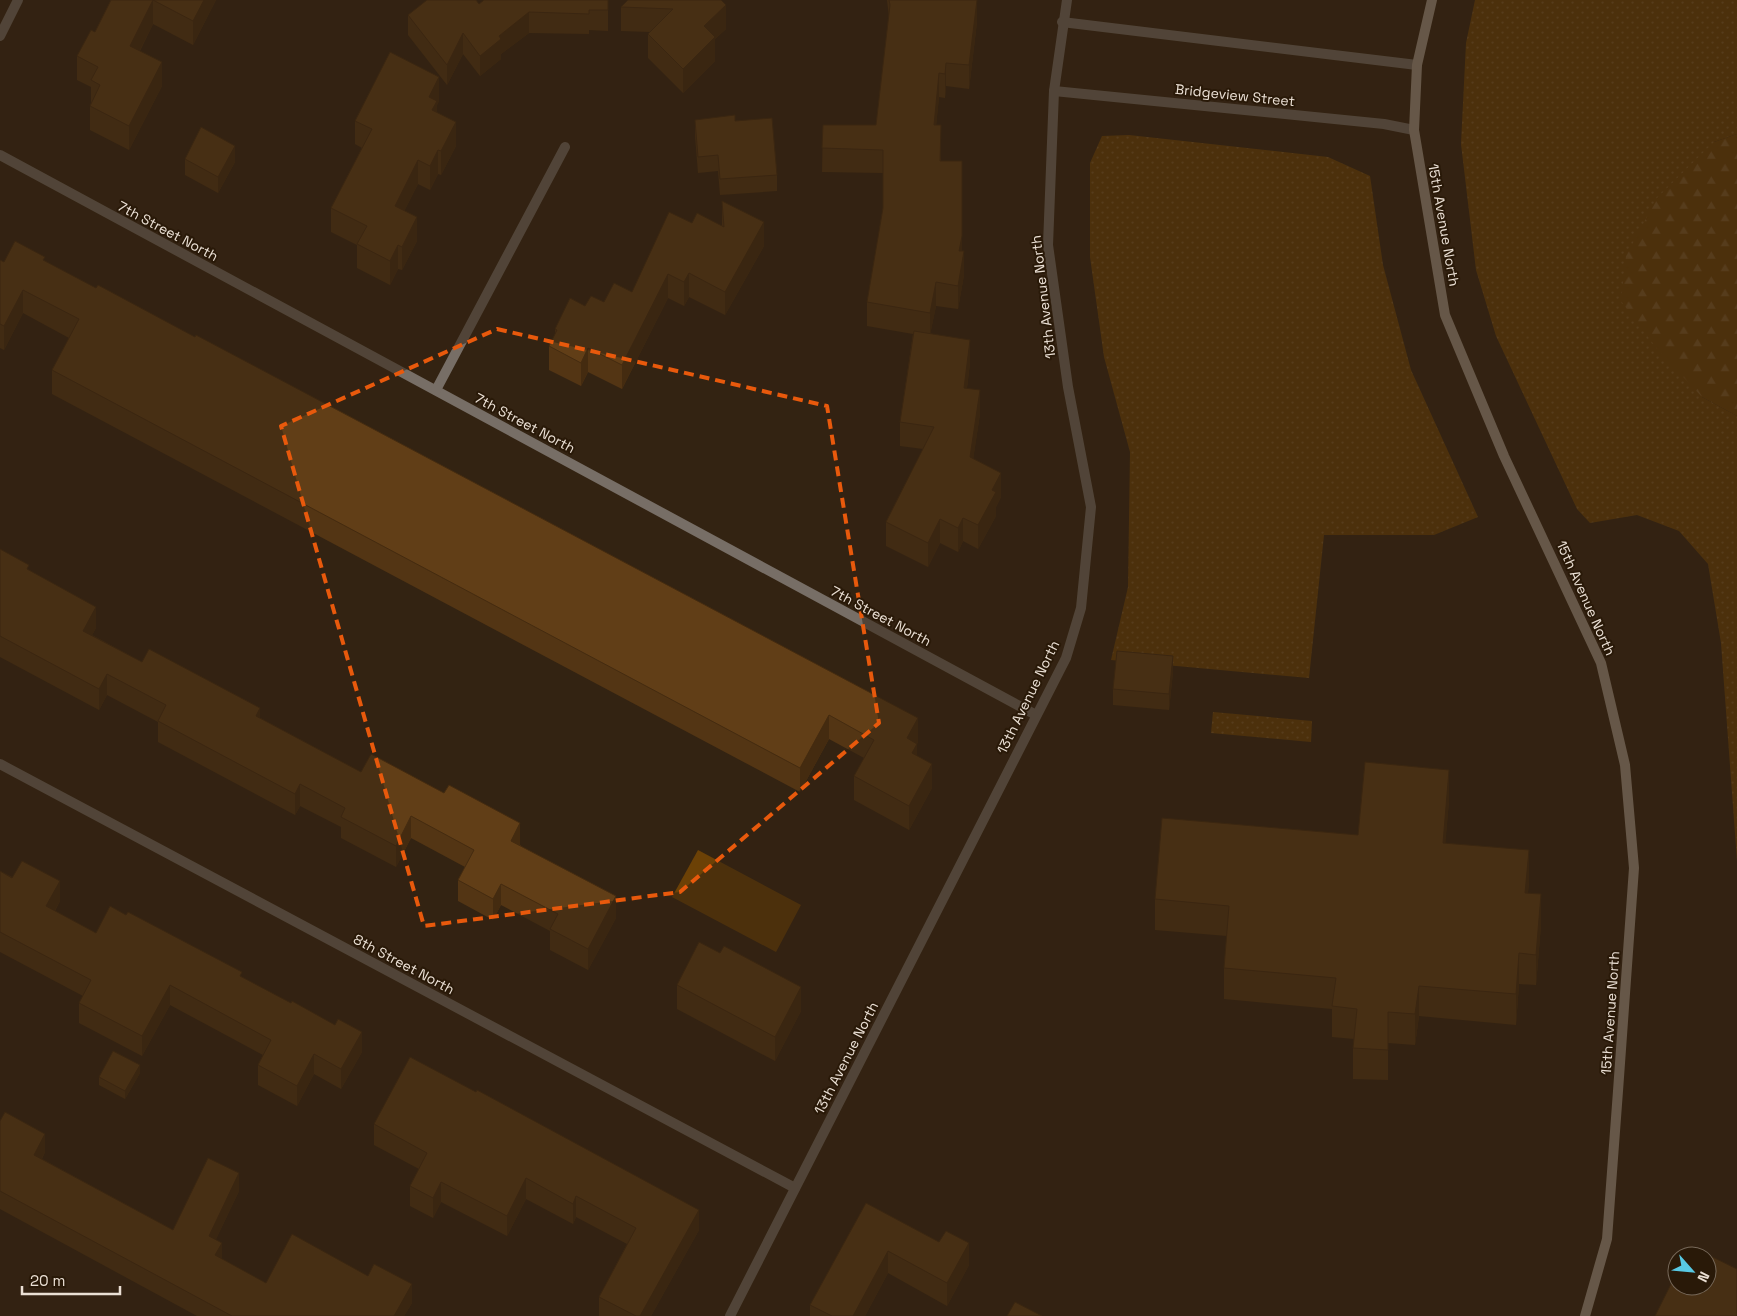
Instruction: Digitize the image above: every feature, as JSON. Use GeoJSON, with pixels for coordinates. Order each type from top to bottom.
{"type":"FeatureCollection","features":[{"type":"Feature","properties":{"kind":"main road","name":"15th Avenue North"},"geometry":{"type":"LineString","coordinates":[[1432,0],[1417,65],[1414,130],[1445,315],[1504,456],[1601,663],[1625,765],[1634,868],[1618,1091],[1607,1239],[1585,1316]]}},
{"type":"Feature","properties":{"kind":"street"},"geometry":{"type":"LineString","coordinates":[[0,36],[18,0]]}},
{"type":"Feature","properties":{"kind":"street","name":"13th Avenue North"},"geometry":{"type":"LineString","coordinates":[[730,1316],[1066,658],[1081,608],[1091,506],[1068,387],[1048,245],[1054,91],[1062,22],[1067,0]]}},
{"type":"Feature","properties":{"kind":"street"},"geometry":{"type":"LineString","coordinates":[[1062,22],[1417,65]]}},
{"type":"Feature","properties":{"kind":"street","name":"Bridgeview Street"},"geometry":{"type":"LineString","coordinates":[[1054,91],[1384,124],[1414,130]]}},
{"type":"Feature","properties":{"kind":"street"},"geometry":{"type":"LineString","coordinates":[[436,390],[565,147]]}},
{"type":"Feature","properties":{"kind":"street","name":"7th Street North"},"geometry":{"type":"LineString","coordinates":[[0,155],[1036,715]]}},
{"type":"Feature","properties":{"kind":"street","name":"8th Street North"},"geometry":{"type":"LineString","coordinates":[[0,764],[795,1188]]}},
{"type":"Feature","properties":{"kind":"highlighted area"},"geometry":{"type":"Polygon","coordinates":[[[497,329],[827,406],[879,723],[680,892],[424,926],[281,426],[497,329]]]}},
{"type":"Feature","properties":{"kind":"green space"},"geometry":{"type":"Polygon","coordinates":[[[1475,0],[1737,0],[1737,134],[1714,142],[1702,397],[1737,416],[1737,861],[1721,643],[1708,564],[1679,531],[1637,515],[1590,523],[1577,509],[1496,336],[1476,270],[1461,144],[1466,43],[1475,0]]]}},
{"type":"Feature","properties":{"kind":"green space"},"geometry":{"type":"Polygon","coordinates":[[[1737,134],[1737,416],[1702,397],[1658,350],[1621,301],[1626,256],[1657,198],[1714,142],[1737,134]]]}},
{"type":"Feature","properties":{"kind":"green space"},"geometry":{"type":"Polygon","coordinates":[[[1129,135],[1328,157],[1370,176],[1383,265],[1411,370],[1478,517],[1434,535],[1324,535],[1309,678],[1111,660],[1128,587],[1130,452],[1104,357],[1090,257],[1090,163],[1102,136],[1129,135]]]}},
{"type":"Feature","properties":{"kind":"green space"},"geometry":{"type":"Polygon","coordinates":[[[1213,712],[1312,721],[1311,742],[1211,733],[1213,712]]]}},
{"type":"Feature","properties":{"kind":"green space"},"geometry":{"type":"Polygon","coordinates":[[[698,850],[801,905],[776,952],[672,897],[698,850]]]}},
{"type":"Feature","properties":{"kind":"building"},"geometry":{"type":"Polygon","coordinates":[[[111,0],[153,0],[130,46],[162,62],[129,126],[90,106],[100,85],[91,80],[98,67],[77,56],[91,30],[95,32],[111,0]]]}},
{"type":"Feature","properties":{"kind":"building"},"geometry":{"type":"Polygon","coordinates":[[[153,0],[204,0],[193,21],[153,0]]]}},
{"type":"Feature","properties":{"kind":"building"},"geometry":{"type":"Polygon","coordinates":[[[427,0],[476,0],[479,4],[484,0],[608,0],[608,10],[589,10],[589,14],[529,12],[499,36],[501,39],[480,56],[463,33],[447,65],[408,15],[427,0]]]}},
{"type":"Feature","properties":{"kind":"building"},"geometry":{"type":"Polygon","coordinates":[[[628,0],[721,0],[726,5],[704,26],[715,37],[683,69],[648,34],[673,9],[621,7],[628,0]]]}},
{"type":"Feature","properties":{"kind":"building"},"geometry":{"type":"Polygon","coordinates":[[[889,0],[977,0],[969,65],[946,63],[945,74],[939,73],[934,125],[941,125],[940,161],[962,161],[962,236],[959,251],[964,251],[958,286],[936,282],[930,313],[867,302],[883,208],[883,150],[822,148],[823,125],[876,125],[890,5],[889,0]]]}},
{"type":"Feature","properties":{"kind":"building"},"geometry":{"type":"Polygon","coordinates":[[[390,52],[439,77],[429,97],[437,101],[432,110],[456,122],[441,151],[438,150],[430,166],[418,160],[395,206],[417,217],[402,247],[398,245],[390,261],[357,244],[367,226],[331,208],[372,129],[355,121],[390,52]]]}},
{"type":"Feature","properties":{"kind":"building"},"geometry":{"type":"Polygon","coordinates":[[[735,115],[735,121],[772,118],[777,175],[720,179],[718,155],[698,157],[695,120],[735,115]]]}},
{"type":"Feature","properties":{"kind":"building"},"geometry":{"type":"Polygon","coordinates":[[[201,127],[235,146],[218,177],[185,159],[201,127]]]}},
{"type":"Feature","properties":{"kind":"building"},"geometry":{"type":"Polygon","coordinates":[[[722,201],[764,222],[725,292],[689,273],[684,282],[668,274],[622,365],[588,348],[581,363],[549,346],[570,298],[585,306],[591,296],[604,302],[614,283],[632,292],[669,212],[692,223],[697,213],[724,227],[722,201]]]}},
{"type":"Feature","properties":{"kind":"building"},"geometry":{"type":"Polygon","coordinates":[[[15,241],[45,257],[43,260],[96,288],[98,285],[195,337],[196,335],[918,718],[907,738],[917,744],[912,753],[932,764],[909,806],[854,776],[874,740],[829,715],[800,768],[52,370],[79,319],[23,290],[4,326],[0,324],[0,260],[4,262],[15,241]]]}},
{"type":"Feature","properties":{"kind":"building"},"geometry":{"type":"Polygon","coordinates":[[[914,331],[970,340],[964,388],[980,390],[970,457],[1001,473],[992,490],[996,492],[978,525],[963,518],[958,528],[940,519],[928,543],[886,522],[934,427],[900,422],[914,331]]]}},
{"type":"Feature","properties":{"kind":"building"},"geometry":{"type":"Polygon","coordinates":[[[0,549],[29,565],[27,569],[96,607],[83,631],[142,662],[149,649],[260,708],[256,716],[361,772],[371,754],[444,793],[449,785],[520,823],[511,841],[616,896],[588,949],[550,929],[558,914],[501,884],[493,899],[458,880],[474,850],[411,816],[396,846],[341,817],[345,808],[300,784],[295,794],[158,721],[166,705],[107,674],[99,689],[0,636],[0,549]]]}},
{"type":"Feature","properties":{"kind":"building"},"geometry":{"type":"Polygon","coordinates":[[[1117,651],[1173,656],[1169,694],[1113,689],[1117,651]]]}},
{"type":"Feature","properties":{"kind":"building"},"geometry":{"type":"Polygon","coordinates":[[[1365,762],[1449,770],[1443,843],[1529,850],[1525,893],[1541,894],[1536,955],[1519,953],[1516,994],[1419,986],[1415,1014],[1388,1012],[1388,1050],[1353,1048],[1357,1009],[1332,1006],[1336,978],[1224,968],[1229,906],[1155,899],[1162,818],[1358,835],[1365,762]]]}},
{"type":"Feature","properties":{"kind":"building"},"geometry":{"type":"Polygon","coordinates":[[[22,861],[60,881],[46,906],[96,933],[110,906],[126,915],[128,912],[242,972],[240,976],[291,1003],[292,1001],[335,1025],[338,1019],[362,1032],[341,1069],[314,1054],[297,1086],[258,1065],[271,1040],[170,985],[142,1036],[79,1003],[91,980],[0,932],[0,871],[12,878],[22,861]]]}},
{"type":"Feature","properties":{"kind":"building"},"geometry":{"type":"Polygon","coordinates":[[[699,942],[720,953],[724,946],[801,987],[775,1037],[677,985],[699,942]]]}},
{"type":"Feature","properties":{"kind":"building"},"geometry":{"type":"Polygon","coordinates":[[[113,1051],[140,1065],[125,1091],[99,1077],[113,1051]]]}},
{"type":"Feature","properties":{"kind":"building"},"geometry":{"type":"Polygon","coordinates":[[[410,1057],[476,1092],[477,1090],[699,1210],[640,1316],[636,1316],[599,1297],[636,1228],[576,1196],[573,1204],[526,1178],[507,1216],[441,1182],[433,1198],[410,1186],[427,1153],[374,1124],[410,1057]]]}},
{"type":"Feature","properties":{"kind":"building"},"geometry":{"type":"Polygon","coordinates":[[[5,1112],[45,1134],[34,1155],[173,1230],[208,1158],[239,1173],[209,1236],[222,1243],[215,1255],[266,1283],[292,1234],[368,1276],[374,1264],[412,1284],[394,1316],[232,1316],[0,1191],[0,1121],[5,1112]]]}},
{"type":"Feature","properties":{"kind":"building"},"geometry":{"type":"Polygon","coordinates":[[[866,1203],[939,1242],[946,1231],[969,1243],[947,1283],[888,1251],[853,1316],[832,1316],[810,1305],[866,1203]]]}},
{"type":"Feature","properties":{"kind":"building"},"geometry":{"type":"Polygon","coordinates":[[[1717,1259],[1737,1269],[1737,1316],[1655,1316],[1667,1292],[1667,1296],[1717,1296],[1717,1259]]]}},
{"type":"Feature","properties":{"kind":"building"},"geometry":{"type":"Polygon","coordinates":[[[1015,1302],[1042,1316],[1007,1316],[1015,1302]]]}}]}
